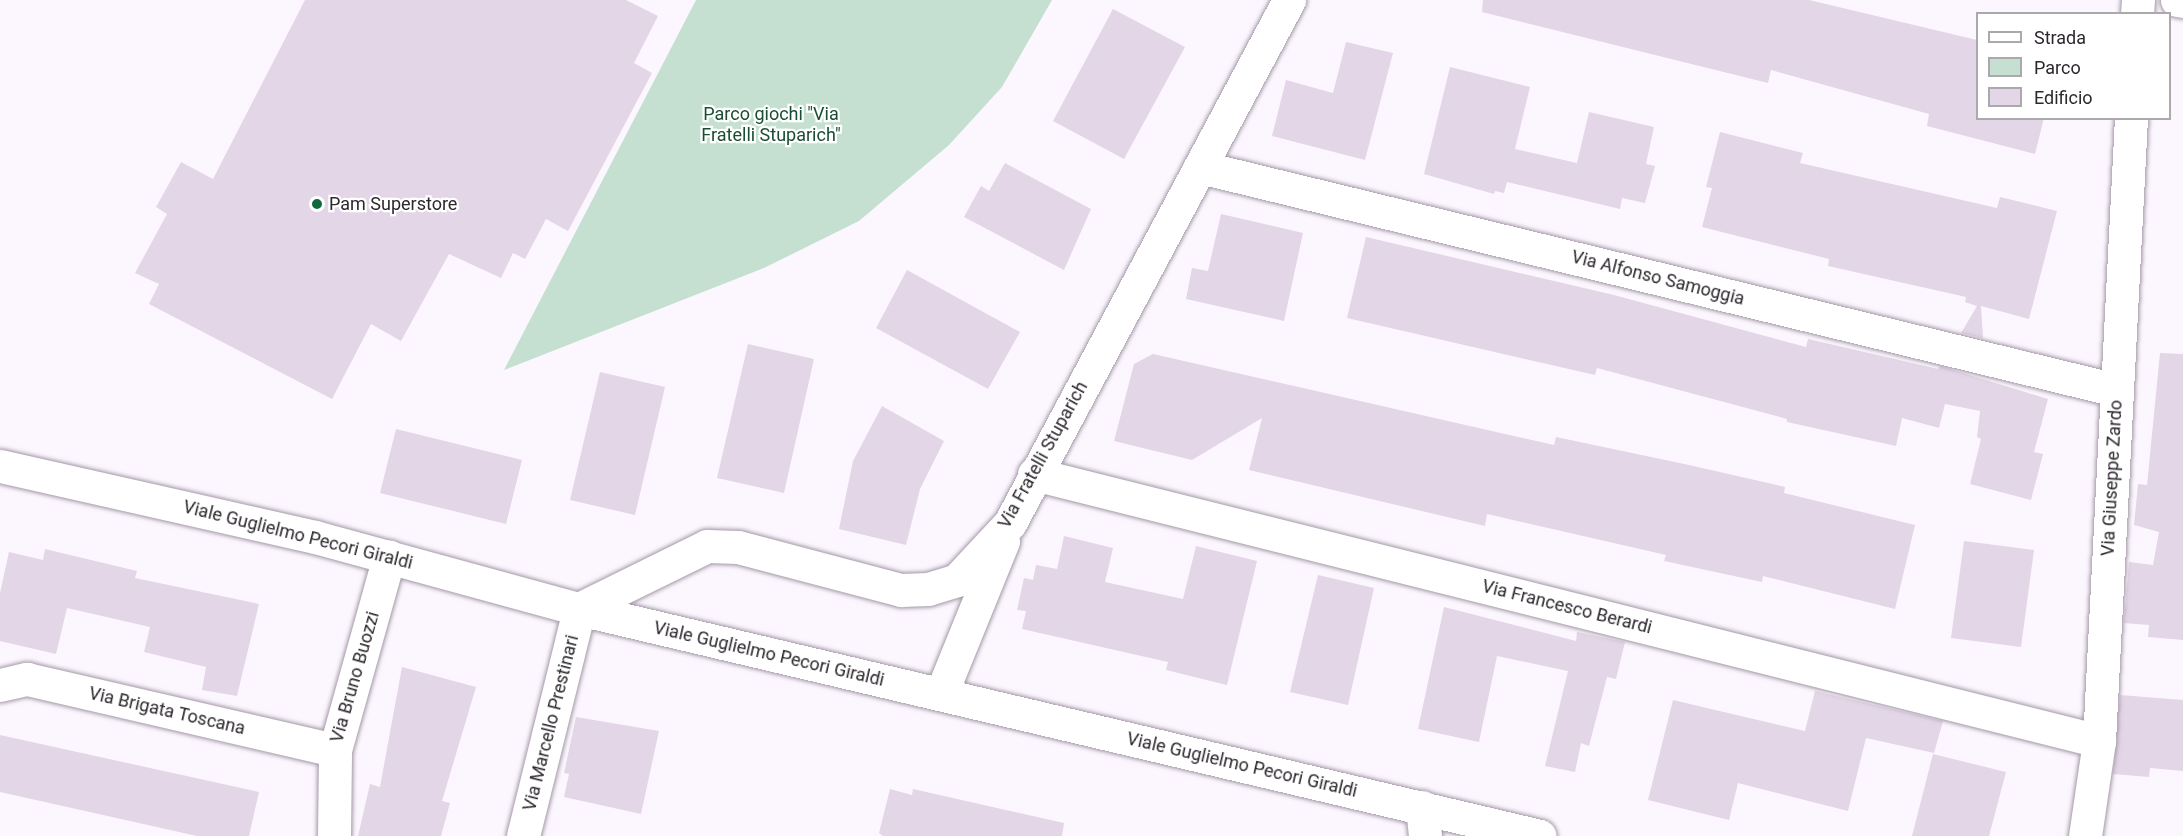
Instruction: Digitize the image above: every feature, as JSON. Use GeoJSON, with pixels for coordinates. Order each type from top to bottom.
{"type":"FeatureCollection","features":[{"type":"Feature","properties":{"kind":"street","name":"Via Fratelli Stuparich"},"geometry":{"type":"LineString","coordinates":[[579,609],[707,546],[738,547],[902,590],[928,589],[957,580],[1010,523],[1034,474],[1289,0]]}},
{"type":"Feature","properties":{"kind":"street"},"geometry":{"type":"LineString","coordinates":[[2176,0],[2183,1]]}},
{"type":"Feature","properties":{"kind":"street","name":"Via Giuseppe Zardo"},"geometry":{"type":"LineString","coordinates":[[2085,836],[2099,741],[2131,120]]}},
{"type":"Feature","properties":{"kind":"street","name":"Via Alfonso Samoggia"},"geometry":{"type":"LineString","coordinates":[[1200,166],[2116,390]]}},
{"type":"Feature","properties":{"kind":"street","name":"Viale Guglielmo Pecori Giraldi"},"geometry":{"type":"LineString","coordinates":[[0,466],[389,556],[579,609],[941,694],[1423,821],[1540,836]]}},
{"type":"Feature","properties":{"kind":"street","name":"Via Francesco Berardi"},"geometry":{"type":"LineString","coordinates":[[1034,474],[2099,741]]}},
{"type":"Feature","properties":{"kind":"street"},"geometry":{"type":"LineString","coordinates":[[941,694],[1010,523]]}},
{"type":"Feature","properties":{"kind":"street","name":"Via Bruno Buozzi"},"geometry":{"type":"LineString","coordinates":[[334,836],[334,750],[389,556]]}},
{"type":"Feature","properties":{"kind":"street","name":"Via Marcello Prestinari"},"geometry":{"type":"LineString","coordinates":[[524,836],[579,609]]}},
{"type":"Feature","properties":{"kind":"street","name":"Via Brigata Toscana"},"geometry":{"type":"LineString","coordinates":[[0,685],[27,679],[334,750]]}},
{"type":"Feature","properties":{"kind":"green space","name":"Parco giochi \"Via Fratelli Stuparich\""},"geometry":{"type":"Polygon","coordinates":[[[696,0],[1052,0],[1002,87],[949,145],[859,221],[764,268],[504,370],[696,0]]]}},
{"type":"Feature","properties":{"kind":"building","name":"Pam Superstore"},"geometry":{"type":"Polygon","coordinates":[[[305,0],[626,0],[658,16],[634,63],[652,73],[568,231],[546,219],[525,259],[513,253],[501,278],[449,254],[401,341],[371,324],[332,399],[149,304],[159,284],[135,273],[167,214],[156,207],[181,162],[213,179],[305,0]]]}},
{"type":"Feature","properties":{"kind":"building"},"geometry":{"type":"Polygon","coordinates":[[[1483,0],[1809,0],[1976,40],[1976,120],[2044,120],[2035,154],[1927,126],[1929,114],[1771,70],[1768,83],[1482,12],[1483,0]]]}},
{"type":"Feature","properties":{"kind":"building"},"geometry":{"type":"Polygon","coordinates":[[[1113,9],[1185,47],[1124,159],[1053,121],[1113,9]]]}},
{"type":"Feature","properties":{"kind":"building"},"geometry":{"type":"Polygon","coordinates":[[[1346,42],[1393,53],[1365,160],[1272,136],[1286,80],[1333,93],[1346,42]]]}},
{"type":"Feature","properties":{"kind":"building"},"geometry":{"type":"Polygon","coordinates":[[[1450,67],[1530,87],[1515,149],[1577,163],[1589,112],[1654,127],[1646,164],[1655,166],[1645,203],[1622,198],[1620,209],[1507,182],[1504,193],[1495,191],[1494,194],[1424,174],[1450,67]]]}},
{"type":"Feature","properties":{"kind":"building"},"geometry":{"type":"Polygon","coordinates":[[[1720,132],[1803,153],[1800,163],[1997,208],[2000,197],[2057,211],[2029,319],[1981,306],[1983,338],[1961,333],[1977,306],[1965,302],[1966,297],[1828,266],[1829,259],[1702,227],[1712,188],[1706,187],[1720,132]]]}},
{"type":"Feature","properties":{"kind":"building"},"geometry":{"type":"Polygon","coordinates":[[[1005,163],[1091,209],[1064,270],[964,217],[981,186],[989,191],[1005,163]]]}},
{"type":"Feature","properties":{"kind":"building"},"geometry":{"type":"Polygon","coordinates":[[[1221,214],[1303,233],[1284,321],[1186,299],[1192,268],[1208,271],[1221,214]]]}},
{"type":"Feature","properties":{"kind":"building"},"geometry":{"type":"Polygon","coordinates":[[[1366,237],[1614,295],[1806,347],[1808,339],[1938,369],[1940,366],[2048,399],[2034,452],[2043,454],[2031,500],[1970,484],[1981,439],[1977,437],[1980,411],[1945,404],[1939,428],[1902,418],[1896,446],[1787,422],[1787,419],[1597,368],[1595,375],[1347,318],[1366,237]]]}},
{"type":"Feature","properties":{"kind":"building"},"geometry":{"type":"Polygon","coordinates":[[[907,270],[1020,332],[988,389],[876,328],[907,270]]]}},
{"type":"Feature","properties":{"kind":"building"},"geometry":{"type":"Polygon","coordinates":[[[748,344],[814,359],[784,493],[717,478],[748,344]]]}},
{"type":"Feature","properties":{"kind":"building"},"geometry":{"type":"Polygon","coordinates":[[[2160,353],[2183,354],[2183,640],[2148,637],[2149,625],[2124,623],[2129,562],[2153,565],[2159,532],[2134,525],[2138,484],[2147,485],[2160,353]]]}},
{"type":"Feature","properties":{"kind":"building"},"geometry":{"type":"Polygon","coordinates":[[[1153,354],[1554,445],[1556,437],[1689,465],[1785,487],[1784,493],[1915,525],[1895,609],[1763,576],[1762,582],[1664,561],[1666,555],[1487,514],[1485,526],[1249,470],[1262,418],[1192,460],[1114,441],[1134,364],[1153,354]]]}},
{"type":"Feature","properties":{"kind":"building"},"geometry":{"type":"Polygon","coordinates":[[[600,372],[665,387],[635,515],[570,500],[600,372]]]}},
{"type":"Feature","properties":{"kind":"building"},"geometry":{"type":"Polygon","coordinates":[[[882,406],[944,441],[920,489],[906,545],[839,529],[853,461],[882,406]]]}},
{"type":"Feature","properties":{"kind":"building"},"geometry":{"type":"Polygon","coordinates":[[[396,429],[522,460],[506,524],[380,493],[396,429]]]}},
{"type":"Feature","properties":{"kind":"building"},"geometry":{"type":"Polygon","coordinates":[[[1064,536],[1113,548],[1105,582],[1183,599],[1196,546],[1257,561],[1227,685],[1166,670],[1168,662],[1022,629],[1026,611],[1017,610],[1024,578],[1033,580],[1036,565],[1057,569],[1064,536]]]}},
{"type":"Feature","properties":{"kind":"building"},"geometry":{"type":"Polygon","coordinates":[[[1964,541],[2034,550],[2021,647],[1951,638],[1964,541]]]}},
{"type":"Feature","properties":{"kind":"building"},"geometry":{"type":"Polygon","coordinates":[[[45,549],[137,571],[135,578],[259,604],[237,696],[202,690],[206,667],[144,652],[150,627],[67,608],[56,654],[0,641],[0,593],[9,552],[43,560],[45,549]]]}},
{"type":"Feature","properties":{"kind":"building"},"geometry":{"type":"Polygon","coordinates":[[[1318,575],[1374,588],[1348,705],[1290,692],[1318,575]]]}},
{"type":"Feature","properties":{"kind":"building"},"geometry":{"type":"Polygon","coordinates":[[[1444,607],[1576,641],[1577,632],[1625,642],[1616,679],[1607,677],[1589,746],[1581,743],[1575,772],[1545,766],[1568,671],[1497,656],[1479,742],[1418,729],[1444,607]]]}},
{"type":"Feature","properties":{"kind":"building"},"geometry":{"type":"Polygon","coordinates":[[[402,667],[476,687],[442,801],[450,803],[441,836],[358,836],[370,784],[380,787],[402,667]]]}},
{"type":"Feature","properties":{"kind":"building"},"geometry":{"type":"Polygon","coordinates":[[[1815,691],[1943,721],[1934,753],[1866,738],[1848,811],[1738,783],[1729,820],[1648,800],[1673,700],[1805,731],[1815,691]]]}},
{"type":"Feature","properties":{"kind":"building"},"geometry":{"type":"Polygon","coordinates":[[[2120,695],[2183,700],[2183,771],[2150,768],[2149,777],[2113,774],[2120,695]]]}},
{"type":"Feature","properties":{"kind":"building"},"geometry":{"type":"Polygon","coordinates":[[[576,717],[659,731],[641,814],[564,797],[569,774],[564,773],[576,717]]]}},
{"type":"Feature","properties":{"kind":"building"},"geometry":{"type":"Polygon","coordinates":[[[0,735],[259,792],[249,836],[197,836],[0,792],[0,735]]]}},
{"type":"Feature","properties":{"kind":"building"},"geometry":{"type":"Polygon","coordinates":[[[1933,754],[2006,772],[1989,836],[1912,836],[1933,754]]]}},
{"type":"Feature","properties":{"kind":"building"},"geometry":{"type":"Polygon","coordinates":[[[890,789],[912,795],[913,789],[1064,823],[1062,836],[883,836],[879,833],[890,789]]]}},
{"type":"Feature","properties":{"kind":"place","name":"Pam Superstore"},"geometry":{"type":"Point","coordinates":[317,204]}}]}
